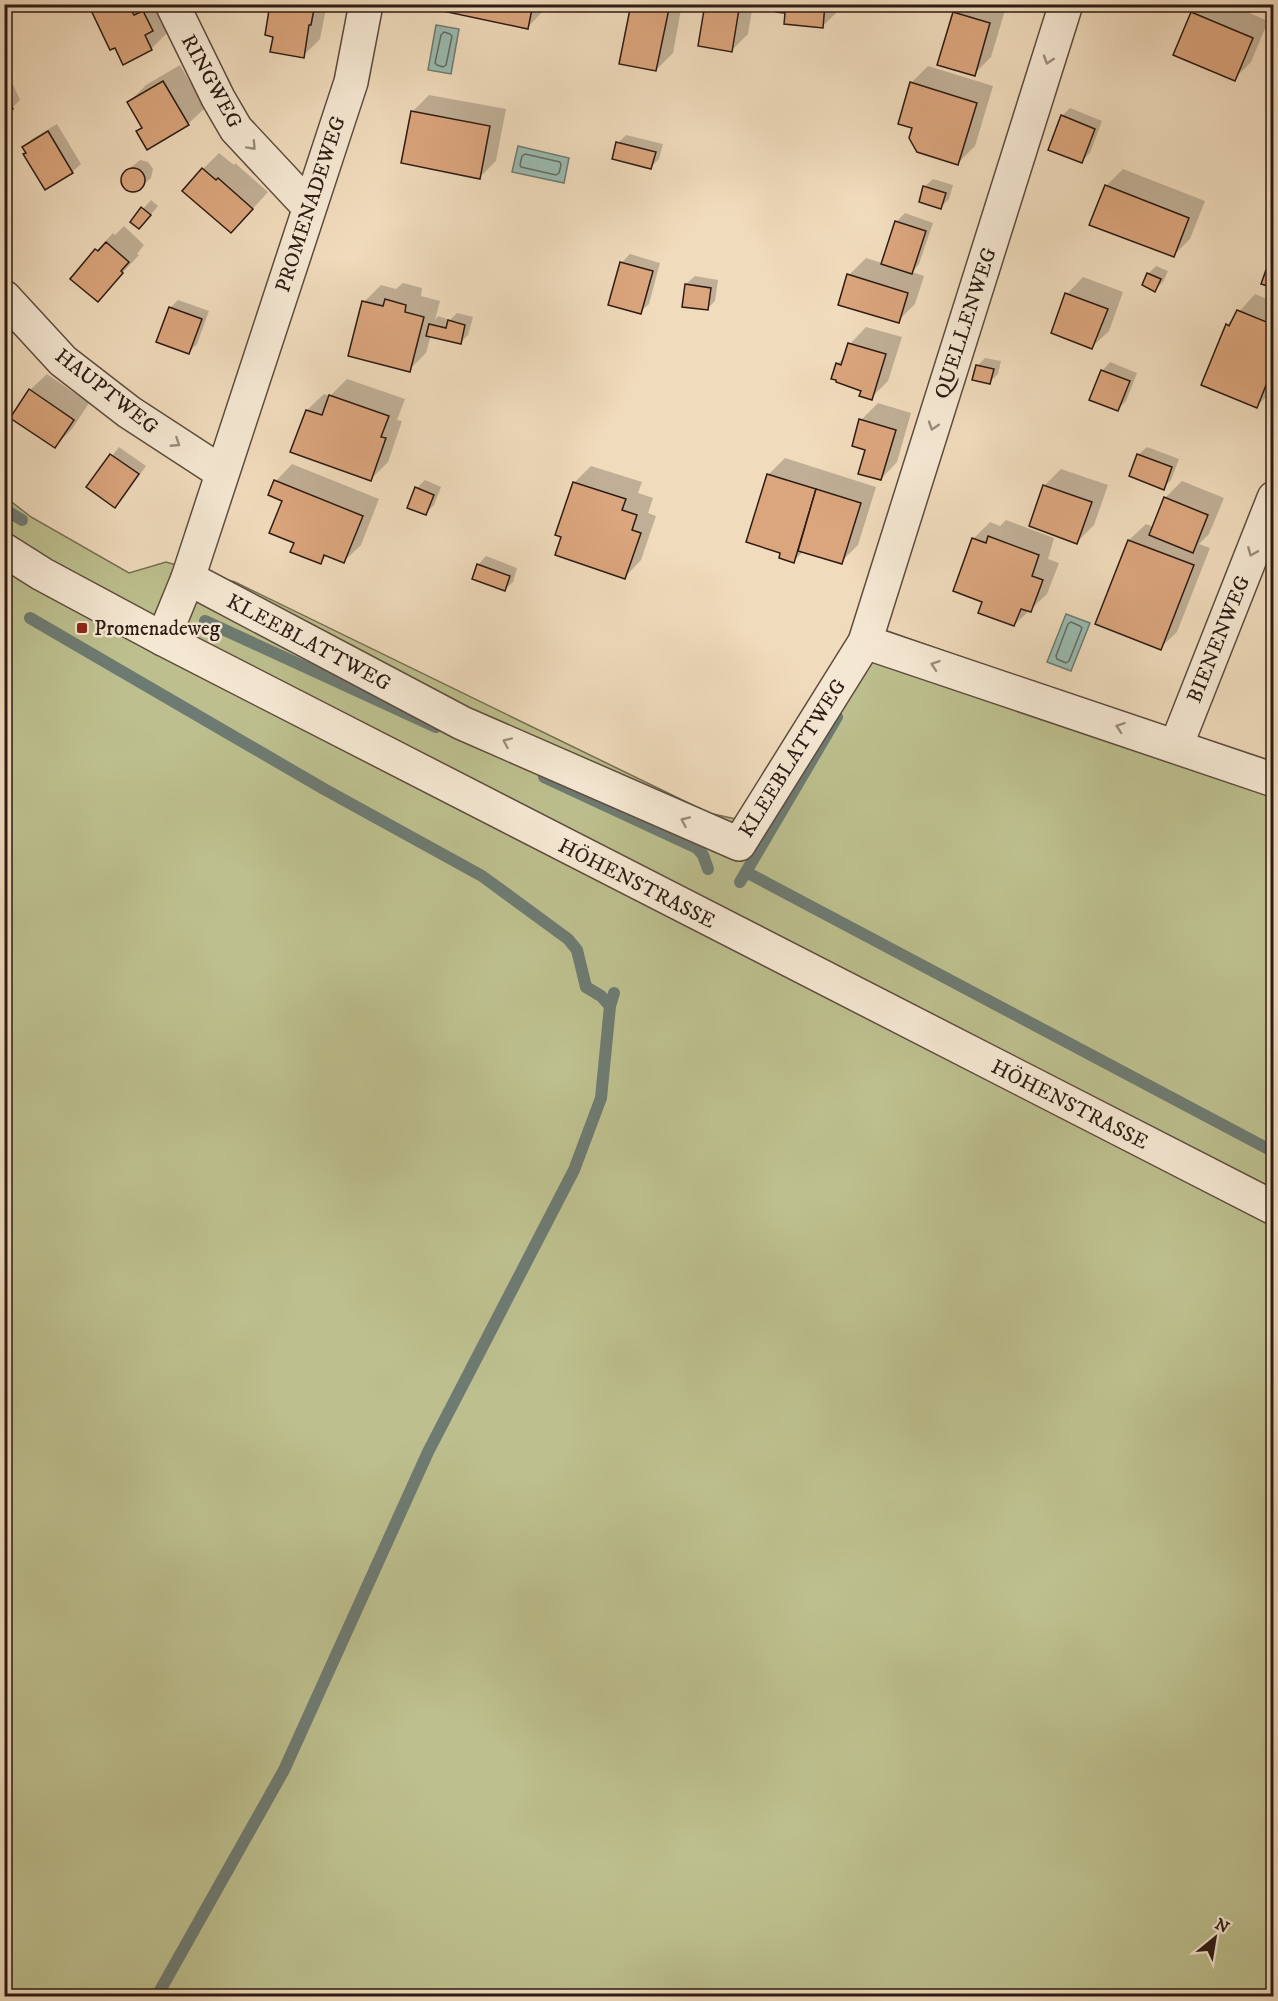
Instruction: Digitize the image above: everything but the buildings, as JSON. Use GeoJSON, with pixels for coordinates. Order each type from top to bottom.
{"type":"FeatureCollection","features":[{"type":"Feature","properties":{"kind":"street","name":"RINGWEG"},"geometry":{"type":"LineString","coordinates":[[172,4],[218,98],[236,129],[308,207]]}},
{"type":"Feature","properties":{"kind":"street","name":"PROMENADEWEG"},"geometry":{"type":"LineString","coordinates":[[163,639],[188,578],[308,207],[351,82],[366,4]]}},
{"type":"Feature","properties":{"kind":"street","name":"QUELLENWEG"},"geometry":{"type":"LineString","coordinates":[[865,642],[1066,4]]}},
{"type":"Feature","properties":{"kind":"street","name":"HAUPTWEG"},"geometry":{"type":"LineString","coordinates":[[4,297],[63,361],[129,412],[222,472]]}},
{"type":"Feature","properties":{"kind":"street","name":"BIENENWEG"},"geometry":{"type":"LineString","coordinates":[[1176,746],[1274,498]]}},
{"type":"Feature","properties":{"kind":"street","name":"HÖHENSTRASSE"},"geometry":{"type":"LineString","coordinates":[[4,550],[42,574],[163,639],[1274,1208]]}},
{"type":"Feature","properties":{"kind":"street","name":"KLEEBLATTWEG"},"geometry":{"type":"LineString","coordinates":[[188,578],[462,723],[739,844],[865,642]]}},
{"type":"Feature","properties":{"kind":"street"},"geometry":{"type":"LineString","coordinates":[[865,642],[1274,780]]}},
{"type":"Feature","properties":{"kind":"green space"},"geometry":{"type":"Polygon","coordinates":[[[4,496],[31,517],[129,573],[166,562],[235,582],[709,813],[740,820],[859,621],[1273,766],[1273,1996],[5,1996],[4,496]]]}},
{"type":"Feature","properties":{"kind":"water"},"geometry":{"type":"Polygon","coordinates":[[[436,25],[459,29],[451,74],[428,70],[436,25]]]}},
{"type":"Feature","properties":{"kind":"water"},"geometry":{"type":"Polygon","coordinates":[[[518,146],[569,158],[564,183],[512,172],[518,146]]]}},
{"type":"Feature","properties":{"kind":"water"},"geometry":{"type":"Polygon","coordinates":[[[1066,614],[1090,623],[1071,671],[1047,662],[1066,614]]]}},
{"type":"Feature","properties":{"kind":"waterway"},"geometry":{"type":"LineString","coordinates":[[4,509],[22,520]]}},
{"type":"Feature","properties":{"kind":"waterway"},"geometry":{"type":"LineString","coordinates":[[30,618],[324,789],[482,876],[568,939],[577,950],[586,987],[601,996],[610,1006]]}},
{"type":"Feature","properties":{"kind":"waterway"},"geometry":{"type":"LineString","coordinates":[[205,621],[436,727]]}},
{"type":"Feature","properties":{"kind":"waterway"},"geometry":{"type":"LineString","coordinates":[[740,882],[837,717]]}},
{"type":"Feature","properties":{"kind":"waterway"},"geometry":{"type":"LineString","coordinates":[[544,777],[697,848],[703,855],[708,869]]}},
{"type":"Feature","properties":{"kind":"waterway"},"geometry":{"type":"LineString","coordinates":[[746,872],[1274,1152]]}},
{"type":"Feature","properties":{"kind":"waterway"},"geometry":{"type":"LineString","coordinates":[[157,1996],[284,1770],[428,1452],[574,1170],[601,1098],[610,1006],[614,993]]}},
{"type":"Feature","properties":{"kind":"place","name":"Promenadeweg"},"geometry":{"type":"Point","coordinates":[82,628]}}]}
